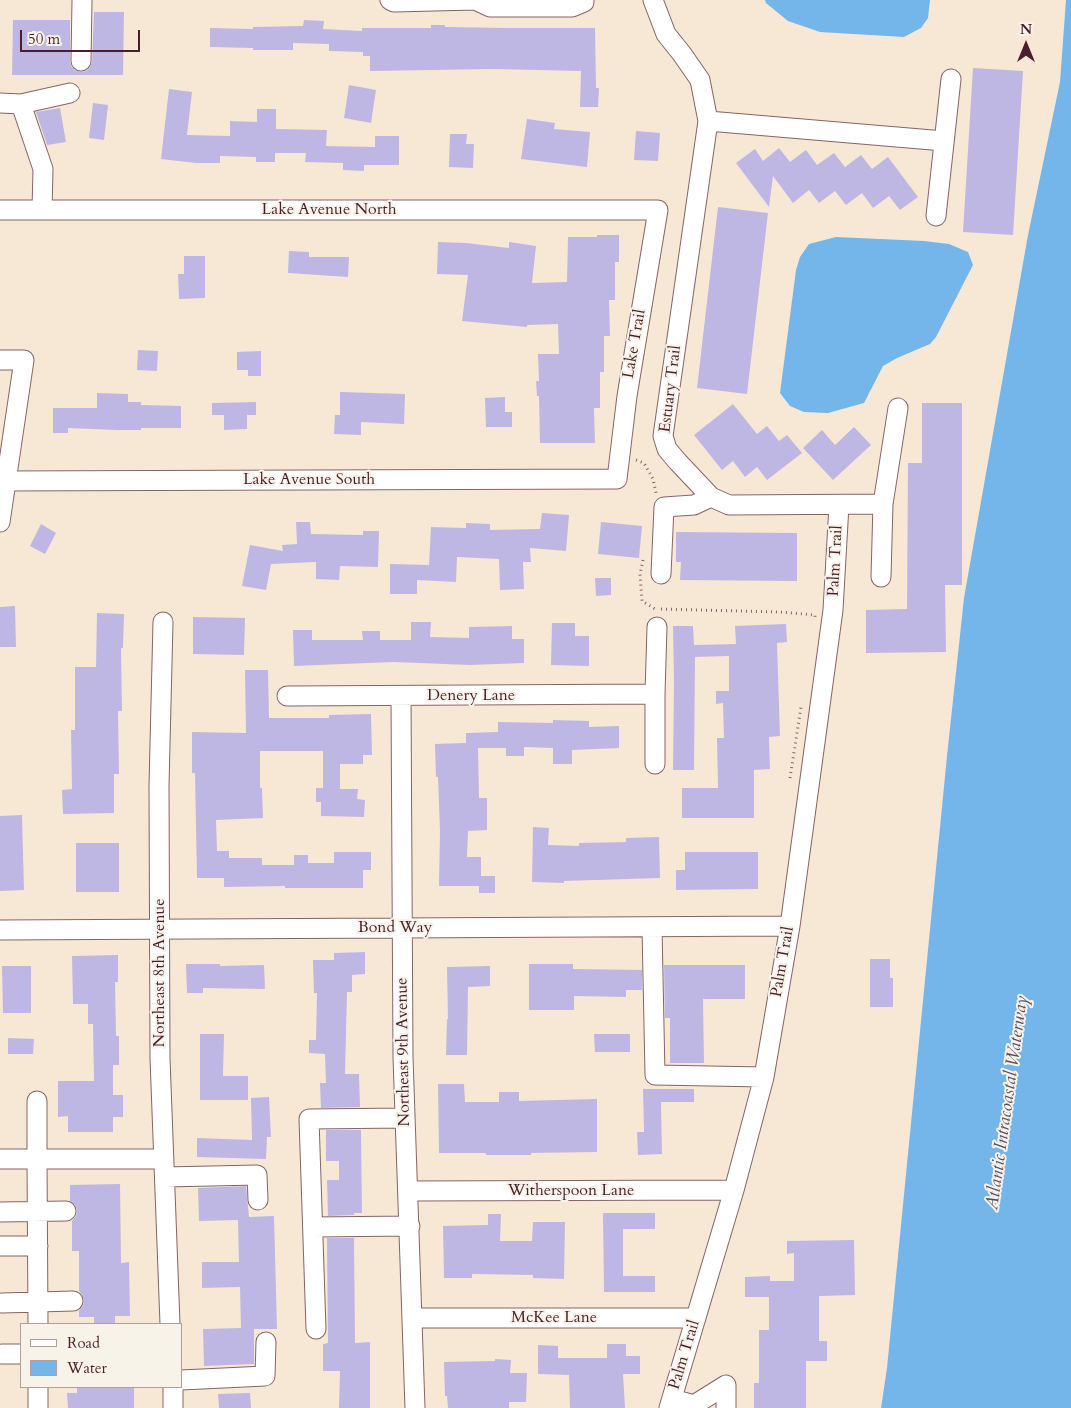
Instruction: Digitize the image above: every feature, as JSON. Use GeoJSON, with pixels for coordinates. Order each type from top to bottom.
{"type":"FeatureCollection","features":[{"type":"Feature","properties":{"kind":"street"},"geometry":{"type":"LineString","coordinates":[[81,61],[82,0]]}},
{"type":"Feature","properties":{"kind":"street"},"geometry":{"type":"LineString","coordinates":[[390,0],[394,2],[475,0],[490,7],[572,7],[584,2],[584,0]]}},
{"type":"Feature","properties":{"kind":"street","name":"Estuary Trail"},"geometry":{"type":"LineString","coordinates":[[653,0],[666,34],[700,80],[708,121],[663,436],[667,449],[711,497],[729,505],[883,504]]}},
{"type":"Feature","properties":{"kind":"street"},"geometry":{"type":"LineString","coordinates":[[936,216],[951,79]]}},
{"type":"Feature","properties":{"kind":"street"},"geometry":{"type":"LineString","coordinates":[[0,103],[21,104],[70,93]]}},
{"type":"Feature","properties":{"kind":"street"},"geometry":{"type":"LineString","coordinates":[[21,104],[43,169],[42,210]]}},
{"type":"Feature","properties":{"kind":"street"},"geometry":{"type":"LineString","coordinates":[[708,121],[944,141]]}},
{"type":"Feature","properties":{"kind":"street","name":"Lake Avenue North"},"geometry":{"type":"LineString","coordinates":[[0,210],[658,210]]}},
{"type":"Feature","properties":{"kind":"street","name":"Lake Trail"},"geometry":{"type":"LineString","coordinates":[[617,479],[627,396],[658,210]]}},
{"type":"Feature","properties":{"kind":"street"},"geometry":{"type":"LineString","coordinates":[[0,360],[24,360],[2,481],[0,522]]}},
{"type":"Feature","properties":{"kind":"street"},"geometry":{"type":"LineString","coordinates":[[881,577],[883,504],[898,408]]}},
{"type":"Feature","properties":{"kind":"street","name":"Lake Avenue South"},"geometry":{"type":"LineString","coordinates":[[2,481],[617,479]]}},
{"type":"Feature","properties":{"kind":"street"},"geometry":{"type":"LineString","coordinates":[[660,574],[664,507],[694,505],[711,497]]}},
{"type":"Feature","properties":{"kind":"street","name":"Palm Trail"},"geometry":{"type":"LineString","coordinates":[[670,1404],[734,1190],[764,1077],[790,926],[833,610],[839,505]]}},
{"type":"Feature","properties":{"kind":"street","name":"Northeast 8th Avenue"},"geometry":{"type":"LineString","coordinates":[[163,622],[159,785],[160,1058],[170,1323]]}},
{"type":"Feature","properties":{"kind":"street"},"geometry":{"type":"LineString","coordinates":[[656,764],[654,694],[657,627]]}},
{"type":"Feature","properties":{"kind":"street","name":"Denery Lane"},"geometry":{"type":"LineString","coordinates":[[287,696],[654,694]]}},
{"type":"Feature","properties":{"kind":"street","name":"Northeast 9th Avenue"},"geometry":{"type":"LineString","coordinates":[[401,696],[403,1057],[415,1408]]}},
{"type":"Feature","properties":{"kind":"street"},"geometry":{"type":"LineString","coordinates":[[652,926],[655,1075],[764,1077]]}},
{"type":"Feature","properties":{"kind":"street","name":"Bond Way"},"geometry":{"type":"LineString","coordinates":[[0,930],[790,926]]}},
{"type":"Feature","properties":{"kind":"street"},"geometry":{"type":"LineString","coordinates":[[37,1101],[38,1323]]}},
{"type":"Feature","properties":{"kind":"street"},"geometry":{"type":"LineString","coordinates":[[316,1329],[309,1119],[405,1118]]}},
{"type":"Feature","properties":{"kind":"street"},"geometry":{"type":"LineString","coordinates":[[0,1159],[37,1159],[257,1175],[258,1200]]}},
{"type":"Feature","properties":{"kind":"street","name":"Witherspoon Lane"},"geometry":{"type":"LineString","coordinates":[[408,1191],[734,1190]]}},
{"type":"Feature","properties":{"kind":"street"},"geometry":{"type":"LineString","coordinates":[[0,1212],[66,1211]]}},
{"type":"Feature","properties":{"kind":"street"},"geometry":{"type":"LineString","coordinates":[[313,1227],[410,1226]]}},
{"type":"Feature","properties":{"kind":"street"},"geometry":{"type":"LineString","coordinates":[[0,1246],[38,1246]]}},
{"type":"Feature","properties":{"kind":"street"},"geometry":{"type":"LineString","coordinates":[[2,1303],[73,1301]]}},
{"type":"Feature","properties":{"kind":"street","name":"McKee Lane"},"geometry":{"type":"LineString","coordinates":[[413,1318],[696,1318]]}},
{"type":"Feature","properties":{"kind":"street"},"geometry":{"type":"LineString","coordinates":[[182,1380],[265,1376],[266,1342]]}},
{"type":"Feature","properties":{"kind":"street"},"geometry":{"type":"LineString","coordinates":[[2,1354],[20,1354]]}},
{"type":"Feature","properties":{"kind":"street"},"geometry":{"type":"LineString","coordinates":[[670,1404],[694,1405],[726,1385],[726,1408]]}},
{"type":"Feature","properties":{"kind":"street"},"geometry":{"type":"LineString","coordinates":[[38,1388],[38,1408]]}},
{"type":"Feature","properties":{"kind":"street"},"geometry":{"type":"LineString","coordinates":[[173,1388],[173,1408]]}},
{"type":"Feature","properties":{"kind":"path"},"geometry":{"type":"LineString","coordinates":[[631,458],[644,462],[653,479],[656,490],[655,497]]}},
{"type":"Feature","properties":{"kind":"path"},"geometry":{"type":"LineString","coordinates":[[644,557],[640,574],[642,601],[654,609],[780,612],[815,615],[813,624]]}},
{"type":"Feature","properties":{"kind":"path"},"geometry":{"type":"LineString","coordinates":[[790,778],[802,701]]}},
{"type":"Feature","properties":{"kind":"water"},"geometry":{"type":"Polygon","coordinates":[[[765,0],[930,0],[928,18],[921,28],[904,37],[820,32],[788,21],[766,3],[765,0]]]}},
{"type":"Feature","properties":{"kind":"water","name":"Atlantic Intracoastal Waterway"},"geometry":{"type":"Polygon","coordinates":[[[1066,0],[1071,0],[1071,1408],[881,1408],[887,1368],[964,598],[1028,235],[1060,82],[1066,0]]]}},
{"type":"Feature","properties":{"kind":"water"},"geometry":{"type":"Polygon","coordinates":[[[836,237],[949,244],[968,252],[973,265],[936,337],[930,344],[883,366],[864,403],[828,413],[804,412],[790,406],[780,393],[796,270],[800,257],[809,244],[836,237]]]}},
{"type":"Feature","properties":{"kind":"building"},"geometry":{"type":"Polygon","coordinates":[[[94,12],[124,12],[123,75],[12,75],[13,20],[70,20],[71,66],[81,72],[86,71],[92,62],[94,12]]]}},
{"type":"Feature","properties":{"kind":"building"},"geometry":{"type":"Polygon","coordinates":[[[304,20],[324,21],[323,29],[362,31],[362,28],[431,28],[431,25],[445,25],[445,27],[595,28],[596,88],[599,88],[598,107],[580,107],[581,71],[494,69],[370,71],[370,56],[363,56],[363,52],[329,51],[329,44],[293,43],[293,50],[210,47],[210,28],[253,29],[253,27],[303,26],[304,20]]]}},
{"type":"Feature","properties":{"kind":"building"},"geometry":{"type":"Polygon","coordinates":[[[973,68],[1023,71],[1013,235],[963,232],[973,68]]]}},
{"type":"Feature","properties":{"kind":"building"},"geometry":{"type":"Polygon","coordinates":[[[349,85],[376,90],[371,123],[344,118],[349,85]]]}},
{"type":"Feature","properties":{"kind":"building"},"geometry":{"type":"Polygon","coordinates":[[[169,89],[192,92],[187,135],[230,136],[230,121],[257,122],[257,109],[276,109],[276,129],[327,130],[326,146],[375,147],[375,136],[399,136],[399,165],[364,165],[364,171],[343,170],[343,163],[305,162],[306,153],[275,153],[275,162],[256,162],[256,157],[220,156],[220,163],[196,163],[161,159],[169,89]]]}},
{"type":"Feature","properties":{"kind":"building"},"geometry":{"type":"Polygon","coordinates":[[[93,103],[108,105],[104,140],[89,138],[93,103]]]}},
{"type":"Feature","properties":{"kind":"building"},"geometry":{"type":"Polygon","coordinates":[[[60,108],[66,142],[47,145],[36,112],[60,108]]]}},
{"type":"Feature","properties":{"kind":"building"},"geometry":{"type":"Polygon","coordinates":[[[527,119],[555,123],[554,129],[590,132],[587,167],[521,159],[527,119]]]}},
{"type":"Feature","properties":{"kind":"building"},"geometry":{"type":"Polygon","coordinates":[[[636,131],[660,133],[658,161],[634,160],[636,131]]]}},
{"type":"Feature","properties":{"kind":"building"},"geometry":{"type":"Polygon","coordinates":[[[450,134],[467,134],[466,144],[474,144],[473,168],[449,167],[450,134]]]}},
{"type":"Feature","properties":{"kind":"building"},"geometry":{"type":"Polygon","coordinates":[[[779,148],[790,162],[806,150],[817,165],[834,153],[845,167],[861,155],[872,169],[888,157],[918,197],[900,210],[889,196],[873,208],[862,193],[846,205],[835,191],[819,203],[809,190],[793,203],[773,176],[769,207],[736,163],[755,149],[763,161],[779,148]]]}},
{"type":"Feature","properties":{"kind":"building"},"geometry":{"type":"Polygon","coordinates":[[[718,207],[768,213],[747,394],[697,388],[718,207]]]}},
{"type":"Feature","properties":{"kind":"building"},"geometry":{"type":"Polygon","coordinates":[[[597,235],[619,235],[619,262],[615,262],[615,300],[609,300],[610,336],[604,336],[604,372],[600,372],[600,408],[594,408],[595,443],[540,443],[539,396],[537,396],[536,381],[539,381],[538,354],[559,354],[558,324],[527,325],[527,327],[462,321],[468,275],[437,274],[438,242],[509,248],[509,242],[536,246],[532,283],[567,282],[568,237],[597,237],[597,235]]]}},
{"type":"Feature","properties":{"kind":"building"},"geometry":{"type":"Polygon","coordinates":[[[289,251],[309,252],[309,257],[349,257],[348,277],[288,273],[289,251]]]}},
{"type":"Feature","properties":{"kind":"building"},"geometry":{"type":"Polygon","coordinates":[[[184,256],[205,256],[205,298],[179,299],[178,274],[184,274],[184,256]]]}},
{"type":"Feature","properties":{"kind":"building"},"geometry":{"type":"Polygon","coordinates":[[[138,350],[158,351],[157,371],[137,370],[138,350]]]}},
{"type":"Feature","properties":{"kind":"building"},"geometry":{"type":"Polygon","coordinates":[[[261,351],[261,376],[248,376],[248,370],[237,370],[237,352],[261,351]]]}},
{"type":"Feature","properties":{"kind":"building"},"geometry":{"type":"Polygon","coordinates":[[[340,392],[405,394],[404,424],[361,422],[361,435],[334,434],[335,415],[340,415],[340,392]]]}},
{"type":"Feature","properties":{"kind":"building"},"geometry":{"type":"Polygon","coordinates":[[[97,393],[128,394],[128,402],[141,402],[141,405],[181,406],[181,428],[117,430],[68,428],[68,433],[53,433],[53,408],[97,408],[97,393]]]}},
{"type":"Feature","properties":{"kind":"building"},"geometry":{"type":"Polygon","coordinates":[[[505,397],[505,412],[512,412],[512,427],[486,427],[485,398],[505,397]]]}},
{"type":"Feature","properties":{"kind":"building"},"geometry":{"type":"Polygon","coordinates":[[[256,402],[256,415],[247,415],[247,429],[224,430],[224,415],[212,415],[212,403],[256,402]]]}},
{"type":"Feature","properties":{"kind":"building"},"geometry":{"type":"Polygon","coordinates":[[[922,403],[962,403],[962,585],[945,585],[946,652],[866,653],[866,610],[907,609],[908,463],[922,463],[922,403]]]}},
{"type":"Feature","properties":{"kind":"building"},"geometry":{"type":"Polygon","coordinates":[[[733,404],[757,434],[767,426],[779,441],[787,435],[802,453],[767,480],[757,467],[745,477],[733,461],[722,470],[694,435],[733,404]]]}},
{"type":"Feature","properties":{"kind":"building"},"geometry":{"type":"Polygon","coordinates":[[[854,427],[871,445],[833,480],[803,448],[822,430],[835,445],[854,427]]]}},
{"type":"Feature","properties":{"kind":"building"},"geometry":{"type":"Polygon","coordinates":[[[542,513],[569,515],[566,551],[530,548],[531,562],[523,562],[524,589],[500,590],[499,559],[457,557],[456,582],[417,580],[417,594],[390,594],[390,564],[429,565],[431,527],[466,528],[466,523],[490,524],[490,530],[540,529],[542,513]]]}},
{"type":"Feature","properties":{"kind":"building"},"geometry":{"type":"Polygon","coordinates":[[[296,522],[310,522],[311,534],[363,535],[363,531],[379,531],[378,567],[340,566],[339,580],[316,579],[316,562],[271,564],[266,590],[242,586],[250,545],[283,551],[282,545],[297,544],[296,522]]]}},
{"type":"Feature","properties":{"kind":"building"},"geometry":{"type":"Polygon","coordinates":[[[601,522],[642,526],[639,558],[598,554],[601,522]]]}},
{"type":"Feature","properties":{"kind":"building"},"geometry":{"type":"Polygon","coordinates":[[[41,524],[56,533],[45,554],[30,546],[41,524]]]}},
{"type":"Feature","properties":{"kind":"building"},"geometry":{"type":"Polygon","coordinates":[[[676,532],[797,533],[797,581],[680,580],[681,562],[676,562],[676,532]]]}},
{"type":"Feature","properties":{"kind":"building"},"geometry":{"type":"Polygon","coordinates":[[[595,578],[611,578],[611,595],[596,596],[595,578]]]}},
{"type":"Feature","properties":{"kind":"building"},"geometry":{"type":"Polygon","coordinates":[[[15,606],[16,647],[0,647],[0,607],[15,606]]]}},
{"type":"Feature","properties":{"kind":"building"},"geometry":{"type":"Polygon","coordinates":[[[97,613],[124,614],[123,648],[121,648],[122,711],[118,711],[119,774],[114,774],[114,813],[63,814],[62,790],[72,789],[71,730],[75,730],[75,667],[96,667],[97,613]]]}},
{"type":"Feature","properties":{"kind":"building"},"geometry":{"type":"Polygon","coordinates":[[[193,617],[245,618],[244,655],[193,654],[193,617]]]}},
{"type":"Feature","properties":{"kind":"building"},"geometry":{"type":"Polygon","coordinates":[[[411,622],[431,622],[430,637],[469,638],[469,627],[512,626],[512,639],[524,639],[524,663],[470,665],[393,662],[294,666],[293,630],[312,630],[312,640],[363,640],[362,631],[380,631],[380,640],[411,640],[411,622]]]}},
{"type":"Feature","properties":{"kind":"building"},"geometry":{"type":"Polygon","coordinates":[[[552,623],[575,623],[575,636],[589,636],[589,666],[551,665],[552,623]]]}},
{"type":"Feature","properties":{"kind":"building"},"geometry":{"type":"Polygon","coordinates":[[[786,624],[787,642],[777,643],[780,736],[769,737],[770,769],[754,770],[754,818],[682,818],[682,788],[718,788],[717,738],[724,738],[723,703],[716,704],[716,691],[729,691],[729,656],[695,657],[694,770],[673,770],[673,626],[693,626],[694,645],[736,644],[735,626],[786,624]]]}},
{"type":"Feature","properties":{"kind":"building"},"geometry":{"type":"Polygon","coordinates":[[[245,670],[268,670],[269,718],[329,718],[329,715],[371,714],[372,755],[363,755],[363,764],[340,764],[340,789],[358,789],[357,799],[365,800],[364,817],[321,816],[321,802],[316,802],[316,788],[323,788],[323,751],[260,751],[260,788],[262,788],[263,818],[216,820],[217,851],[229,851],[229,858],[262,858],[262,865],[294,865],[294,855],[308,855],[308,863],[334,863],[334,852],[371,852],[371,870],[363,870],[363,888],[224,887],[224,878],[197,878],[195,773],[192,773],[192,732],[246,733],[245,670]]]}},
{"type":"Feature","properties":{"kind":"building"},"geometry":{"type":"Polygon","coordinates":[[[553,720],[589,721],[589,727],[619,726],[619,748],[572,750],[572,764],[553,764],[553,748],[524,747],[524,756],[506,756],[506,748],[478,748],[479,798],[487,798],[487,830],[468,831],[467,857],[481,857],[481,876],[495,876],[495,893],[479,893],[479,886],[439,886],[440,831],[435,744],[466,743],[466,733],[498,732],[498,722],[553,723],[553,720]]]}},
{"type":"Feature","properties":{"kind":"building"},"geometry":{"type":"Polygon","coordinates":[[[22,815],[24,890],[0,891],[0,816],[22,815]]]}},
{"type":"Feature","properties":{"kind":"building"},"geometry":{"type":"Polygon","coordinates":[[[533,827],[549,828],[548,845],[579,846],[579,843],[626,842],[626,838],[659,837],[660,878],[564,881],[564,883],[532,882],[533,827]]]}},
{"type":"Feature","properties":{"kind":"building"},"geometry":{"type":"Polygon","coordinates":[[[76,843],[119,843],[119,892],[76,892],[76,843]]]}},
{"type":"Feature","properties":{"kind":"building"},"geometry":{"type":"Polygon","coordinates":[[[685,852],[758,852],[758,889],[676,890],[676,870],[685,870],[685,852]]]}},
{"type":"Feature","properties":{"kind":"building"},"geometry":{"type":"Polygon","coordinates":[[[365,952],[365,974],[352,975],[352,992],[347,992],[345,1074],[359,1074],[360,1107],[321,1108],[320,1083],[326,1083],[325,1054],[309,1053],[309,1040],[316,1040],[317,993],[314,993],[313,960],[334,960],[334,953],[365,952]]]}},
{"type":"Feature","properties":{"kind":"building"},"geometry":{"type":"Polygon","coordinates":[[[118,955],[118,982],[115,982],[116,1036],[119,1036],[119,1065],[113,1065],[113,1095],[123,1095],[123,1117],[113,1117],[113,1132],[68,1132],[68,1116],[58,1117],[58,1081],[94,1081],[93,1024],[88,1024],[88,1004],[73,1004],[72,956],[118,955]]]}},
{"type":"Feature","properties":{"kind":"building"},"geometry":{"type":"Polygon","coordinates":[[[870,959],[890,959],[890,978],[893,978],[893,1007],[870,1007],[870,959]]]}},
{"type":"Feature","properties":{"kind":"building"},"geometry":{"type":"Polygon","coordinates":[[[186,964],[220,964],[220,966],[264,965],[265,989],[203,988],[203,993],[187,993],[186,964]]]}},
{"type":"Feature","properties":{"kind":"building"},"geometry":{"type":"Polygon","coordinates":[[[529,964],[573,964],[573,969],[642,970],[642,990],[626,990],[626,997],[574,996],[574,1010],[529,1010],[529,964]]]}},
{"type":"Feature","properties":{"kind":"building"},"geometry":{"type":"Polygon","coordinates":[[[664,965],[745,965],[745,999],[703,999],[704,1063],[670,1063],[670,1018],[665,1018],[664,965]]]}},
{"type":"Feature","properties":{"kind":"building"},"geometry":{"type":"Polygon","coordinates":[[[2,966],[31,966],[31,1013],[3,1013],[2,966]]]}},
{"type":"Feature","properties":{"kind":"building"},"geometry":{"type":"Polygon","coordinates":[[[490,966],[490,986],[468,987],[467,1055],[446,1055],[448,1019],[447,967],[490,966]]]}},
{"type":"Feature","properties":{"kind":"building"},"geometry":{"type":"Polygon","coordinates":[[[200,1034],[224,1034],[223,1076],[248,1076],[248,1100],[200,1100],[200,1034]]]}},
{"type":"Feature","properties":{"kind":"building"},"geometry":{"type":"Polygon","coordinates":[[[594,1034],[630,1034],[630,1052],[595,1052],[594,1034]]]}},
{"type":"Feature","properties":{"kind":"building"},"geometry":{"type":"Polygon","coordinates":[[[8,1038],[34,1039],[33,1054],[8,1054],[8,1038]]]}},
{"type":"Feature","properties":{"kind":"building"},"geometry":{"type":"Polygon","coordinates":[[[438,1084],[464,1084],[465,1102],[499,1102],[499,1092],[519,1092],[519,1101],[597,1099],[597,1152],[531,1153],[531,1155],[439,1153],[438,1084]]]}},
{"type":"Feature","properties":{"kind":"building"},"geometry":{"type":"Polygon","coordinates":[[[643,1089],[694,1089],[694,1102],[661,1102],[662,1154],[638,1155],[637,1132],[644,1132],[643,1089]]]}},
{"type":"Feature","properties":{"kind":"building"},"geometry":{"type":"Polygon","coordinates":[[[269,1097],[271,1137],[267,1137],[266,1159],[197,1157],[197,1138],[252,1140],[251,1098],[269,1097]]]}},
{"type":"Feature","properties":{"kind":"building"},"geometry":{"type":"Polygon","coordinates":[[[326,1130],[361,1130],[362,1213],[328,1216],[327,1180],[339,1180],[339,1161],[326,1161],[326,1130]]]}},
{"type":"Feature","properties":{"kind":"building"},"geometry":{"type":"Polygon","coordinates":[[[120,1184],[121,1263],[129,1262],[130,1316],[115,1316],[115,1323],[94,1323],[94,1317],[79,1317],[79,1310],[83,1306],[84,1300],[79,1291],[79,1251],[72,1251],[72,1221],[76,1216],[77,1210],[70,1201],[70,1185],[120,1184]]]}},
{"type":"Feature","properties":{"kind":"building"},"geometry":{"type":"Polygon","coordinates":[[[246,1186],[249,1217],[274,1216],[277,1329],[254,1329],[254,1364],[204,1366],[203,1329],[241,1328],[240,1287],[202,1288],[202,1262],[239,1262],[238,1220],[199,1221],[198,1188],[246,1186]]]}},
{"type":"Feature","properties":{"kind":"building"},"geometry":{"type":"Polygon","coordinates":[[[603,1213],[655,1213],[655,1229],[623,1229],[623,1276],[655,1276],[655,1292],[604,1292],[603,1213]]]}},
{"type":"Feature","properties":{"kind":"building"},"geometry":{"type":"Polygon","coordinates":[[[488,1214],[501,1214],[500,1241],[532,1241],[533,1222],[565,1222],[564,1279],[533,1278],[533,1275],[472,1274],[472,1278],[444,1278],[443,1226],[488,1225],[488,1214]]]}},
{"type":"Feature","properties":{"kind":"building"},"geometry":{"type":"Polygon","coordinates":[[[327,1238],[354,1238],[355,1343],[370,1342],[370,1408],[339,1408],[340,1371],[323,1371],[323,1344],[328,1343],[327,1238]]]}},
{"type":"Feature","properties":{"kind":"building"},"geometry":{"type":"Polygon","coordinates":[[[854,1240],[855,1295],[819,1296],[819,1341],[827,1341],[827,1361],[806,1361],[806,1408],[754,1408],[754,1383],[759,1383],[759,1330],[769,1330],[769,1297],[745,1297],[745,1277],[770,1276],[770,1281],[794,1281],[794,1253],[787,1254],[787,1241],[854,1240]]]}},
{"type":"Feature","properties":{"kind":"building"},"geometry":{"type":"Polygon","coordinates":[[[607,1344],[626,1344],[626,1356],[640,1356],[640,1374],[623,1374],[625,1408],[570,1408],[569,1375],[538,1374],[538,1345],[558,1346],[558,1358],[607,1358],[607,1344]]]}},
{"type":"Feature","properties":{"kind":"building"},"geometry":{"type":"Polygon","coordinates":[[[495,1359],[511,1360],[510,1373],[527,1373],[526,1402],[509,1402],[509,1408],[448,1408],[447,1396],[445,1396],[444,1362],[495,1361],[495,1359]]]}},
{"type":"Feature","properties":{"kind":"building"},"geometry":{"type":"Polygon","coordinates":[[[77,1388],[134,1388],[134,1408],[68,1408],[67,1393],[77,1393],[77,1388]]]}},
{"type":"Feature","properties":{"kind":"building"},"geometry":{"type":"Polygon","coordinates":[[[250,1393],[251,1408],[219,1408],[218,1394],[250,1393]]]}}]}
